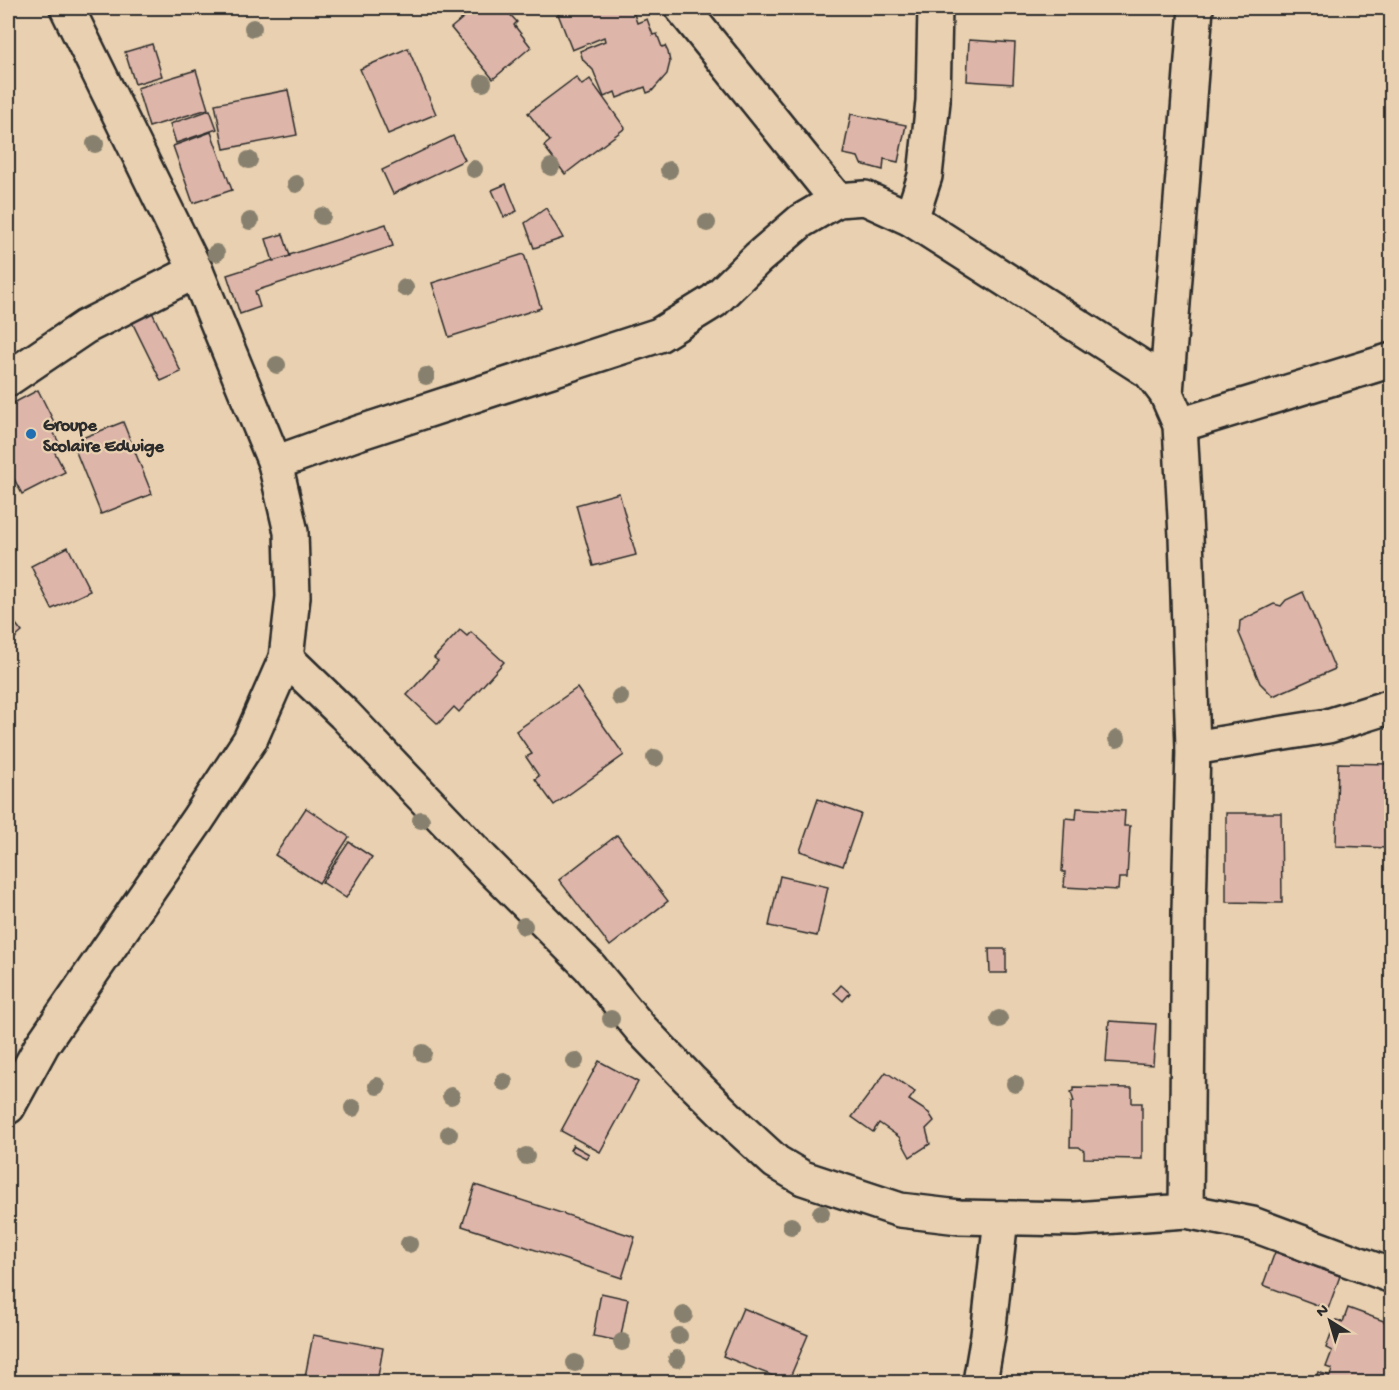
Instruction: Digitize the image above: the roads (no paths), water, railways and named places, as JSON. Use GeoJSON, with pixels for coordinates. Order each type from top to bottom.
{"type":"FeatureCollection","features":[{"type":"Feature","properties":{"kind":"street"},"geometry":{"type":"LineString","coordinates":[[8,1107],[42,1045],[250,740],[286,658],[293,597],[291,532],[275,463],[195,272],[68,8]]}},
{"type":"Feature","properties":{"kind":"street"},"geometry":{"type":"LineString","coordinates":[[682,8],[837,200]]}},
{"type":"Feature","properties":{"kind":"street"},"geometry":{"type":"LineString","coordinates":[[911,219],[925,176],[933,101],[935,8]]}},
{"type":"Feature","properties":{"kind":"street"},"geometry":{"type":"LineString","coordinates":[[1166,393],[1196,8]]}},
{"type":"Feature","properties":{"kind":"street"},"geometry":{"type":"LineString","coordinates":[[275,463],[358,433],[659,335],[714,301],[758,258],[801,221],[837,200],[865,198],[911,219],[1150,372],[1166,393],[1180,425],[1193,747],[1186,1211]]}},
{"type":"Feature","properties":{"kind":"street"},"geometry":{"type":"LineString","coordinates":[[8,379],[85,327],[195,272]]}},
{"type":"Feature","properties":{"kind":"street"},"geometry":{"type":"LineString","coordinates":[[1180,425],[1392,360]]}},
{"type":"Feature","properties":{"kind":"street"},"geometry":{"type":"LineString","coordinates":[[286,658],[344,714],[483,860],[589,966],[641,1029],[689,1079],[776,1162],[803,1178],[900,1210],[959,1217],[1075,1219],[1186,1211],[1252,1224],[1392,1276]]}},
{"type":"Feature","properties":{"kind":"street"},"geometry":{"type":"LineString","coordinates":[[1193,747],[1328,726],[1392,706]]}},
{"type":"Feature","properties":{"kind":"street"},"geometry":{"type":"LineString","coordinates":[[980,1383],[988,1335],[1001,1218]]}},
{"type":"Feature","properties":{"kind":"place","name":"Groupe Scolaire Edwige"},"geometry":{"type":"Point","coordinates":[31,434]}}]}
